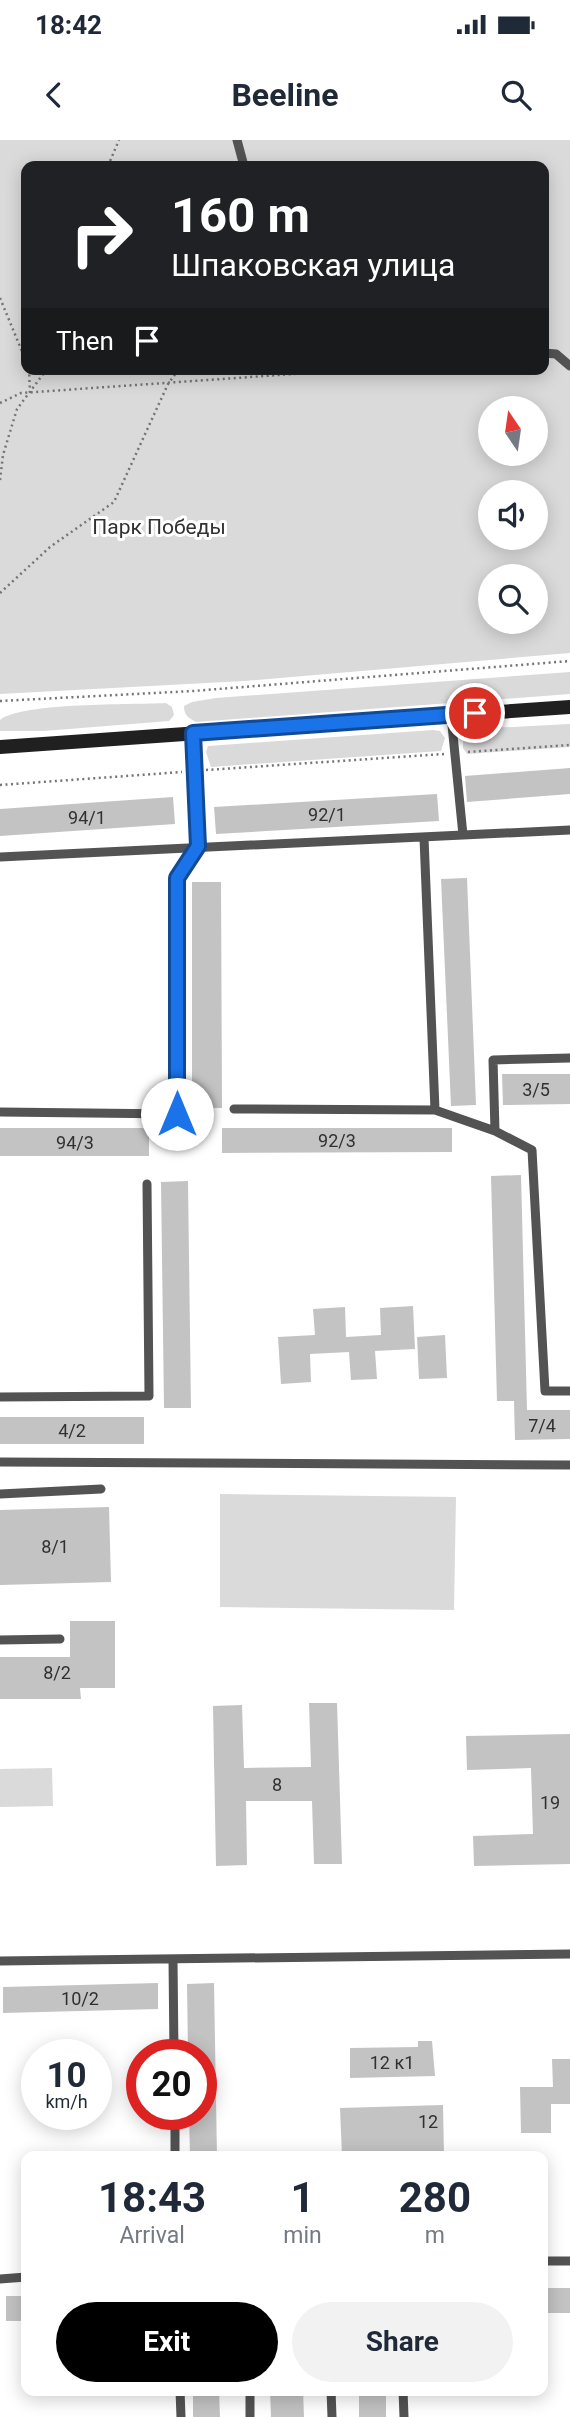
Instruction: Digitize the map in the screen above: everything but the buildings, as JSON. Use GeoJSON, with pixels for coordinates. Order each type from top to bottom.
{"type":"FeatureCollection","features":[{"type":"Feature","properties":{"kind":"main road"},"geometry":{"type":"LineString","coordinates":[[0,747],[570,707]]}},
{"type":"Feature","properties":{"kind":"lane"},"geometry":{"type":"LineString","coordinates":[[237,140],[243,161]]}},
{"type":"Feature","properties":{"kind":"lane"},"geometry":{"type":"LineString","coordinates":[[549,353],[556,354],[570,366]]}},
{"type":"Feature","properties":{"kind":"lane"},"geometry":{"type":"LineString","coordinates":[[452,715],[463,835]]}},
{"type":"Feature","properties":{"kind":"lane"},"geometry":{"type":"LineString","coordinates":[[0,1111],[177,1114],[177,878],[198,846],[193,733]]}},
{"type":"Feature","properties":{"kind":"lane"},"geometry":{"type":"LineString","coordinates":[[0,856],[570,830]]}},
{"type":"Feature","properties":{"kind":"lane"},"geometry":{"type":"LineString","coordinates":[[425,838],[436,1110]]}},
{"type":"Feature","properties":{"kind":"lane"},"geometry":{"type":"LineString","coordinates":[[495,1131],[493,1060],[570,1058]]}},
{"type":"Feature","properties":{"kind":"lane"},"geometry":{"type":"LineString","coordinates":[[234,1109],[436,1110],[495,1131],[532,1150],[545,1391],[570,1391]]}},
{"type":"Feature","properties":{"kind":"lane"},"geometry":{"type":"LineString","coordinates":[[0,1397],[149,1396],[147,1184]]}},
{"type":"Feature","properties":{"kind":"lane"},"geometry":{"type":"LineString","coordinates":[[0,1462],[570,1465]]}},
{"type":"Feature","properties":{"kind":"lane"},"geometry":{"type":"LineString","coordinates":[[0,1494],[101,1489]]}},
{"type":"Feature","properties":{"kind":"lane"},"geometry":{"type":"LineString","coordinates":[[0,1640],[60,1639]]}},
{"type":"Feature","properties":{"kind":"lane"},"geometry":{"type":"LineString","coordinates":[[0,1961],[570,1954]]}},
{"type":"Feature","properties":{"kind":"lane"},"geometry":{"type":"LineString","coordinates":[[173,1959],[174,2039]]}},
{"type":"Feature","properties":{"kind":"lane"},"geometry":{"type":"LineString","coordinates":[[175,2130],[175,2151]]}},
{"type":"Feature","properties":{"kind":"lane"},"geometry":{"type":"LineString","coordinates":[[548,2261],[570,2261]]}},
{"type":"Feature","properties":{"kind":"lane"},"geometry":{"type":"LineString","coordinates":[[0,2279],[21,2277]]}},
{"type":"Feature","properties":{"kind":"lane"},"geometry":{"type":"LineString","coordinates":[[180,2396],[181,2417]]}},
{"type":"Feature","properties":{"kind":"lane"},"geometry":{"type":"LineString","coordinates":[[250,2396],[250,2417]]}},
{"type":"Feature","properties":{"kind":"lane"},"geometry":{"type":"LineString","coordinates":[[331,2396],[332,2417]]}},
{"type":"Feature","properties":{"kind":"lane"},"geometry":{"type":"LineString","coordinates":[[403,2396],[404,2417]]}},
{"type":"Feature","properties":{"kind":"path"},"geometry":{"type":"LineString","coordinates":[[110,161],[120,140]]}},
{"type":"Feature","properties":{"kind":"path"},"geometry":{"type":"LineString","coordinates":[[0,298],[21,349]]}},
{"type":"Feature","properties":{"kind":"path"},"geometry":{"type":"LineString","coordinates":[[29,375],[30,393]]}},
{"type":"Feature","properties":{"kind":"path"},"geometry":{"type":"LineString","coordinates":[[0,480],[2,455],[17,409],[43,375]]}},
{"type":"Feature","properties":{"kind":"path"},"geometry":{"type":"LineString","coordinates":[[0,593],[50,547],[114,502],[175,375]]}},
{"type":"Feature","properties":{"kind":"path"},"geometry":{"type":"LineString","coordinates":[[0,403],[30,393],[286,375]]}},
{"type":"Feature","properties":{"kind":"path"},"geometry":{"type":"LineString","coordinates":[[0,701],[192,691],[570,661]]}},
{"type":"Feature","properties":{"kind":"path"},"geometry":{"type":"LineString","coordinates":[[0,785],[570,745]]}},
{"type":"Feature","properties":{"kind":"green space","name":"Парк Победы"},"geometry":{"type":"Polygon","coordinates":[[[0,140],[570,140],[570,653],[244,681],[0,694],[0,140]]]}},
{"type":"Feature","properties":{"kind":"green space"},"geometry":{"type":"Polygon","coordinates":[[[570,672],[570,694],[196,722],[187,716],[184,709],[184,706],[192,702],[216,698],[570,672]]]}},
{"type":"Feature","properties":{"kind":"green space"},"geometry":{"type":"Polygon","coordinates":[[[166,703],[172,707],[174,715],[169,721],[44,731],[0,731],[0,720],[30,710],[166,703]]]}},
{"type":"Feature","properties":{"kind":"green space"},"geometry":{"type":"Polygon","coordinates":[[[570,724],[570,747],[467,754],[463,748],[463,733],[472,729],[570,724]]]}},
{"type":"Feature","properties":{"kind":"green space"},"geometry":{"type":"Polygon","coordinates":[[[440,731],[445,738],[441,751],[211,767],[206,752],[208,746],[440,731]]]}},
{"type":"Feature","properties":{"kind":"green space"},"geometry":{"type":"Polygon","coordinates":[[[220,1494],[456,1497],[454,1610],[220,1607],[220,1494]]]}},
{"type":"Feature","properties":{"kind":"green space"},"geometry":{"type":"Polygon","coordinates":[[[52,1768],[53,1806],[0,1807],[0,1769],[52,1768]]]}},
{"type":"Feature","properties":{"kind":"route"},"geometry":{"type":"LineString","coordinates":[[177,1114],[177,878],[198,846],[193,733],[475,713]]}}]}
